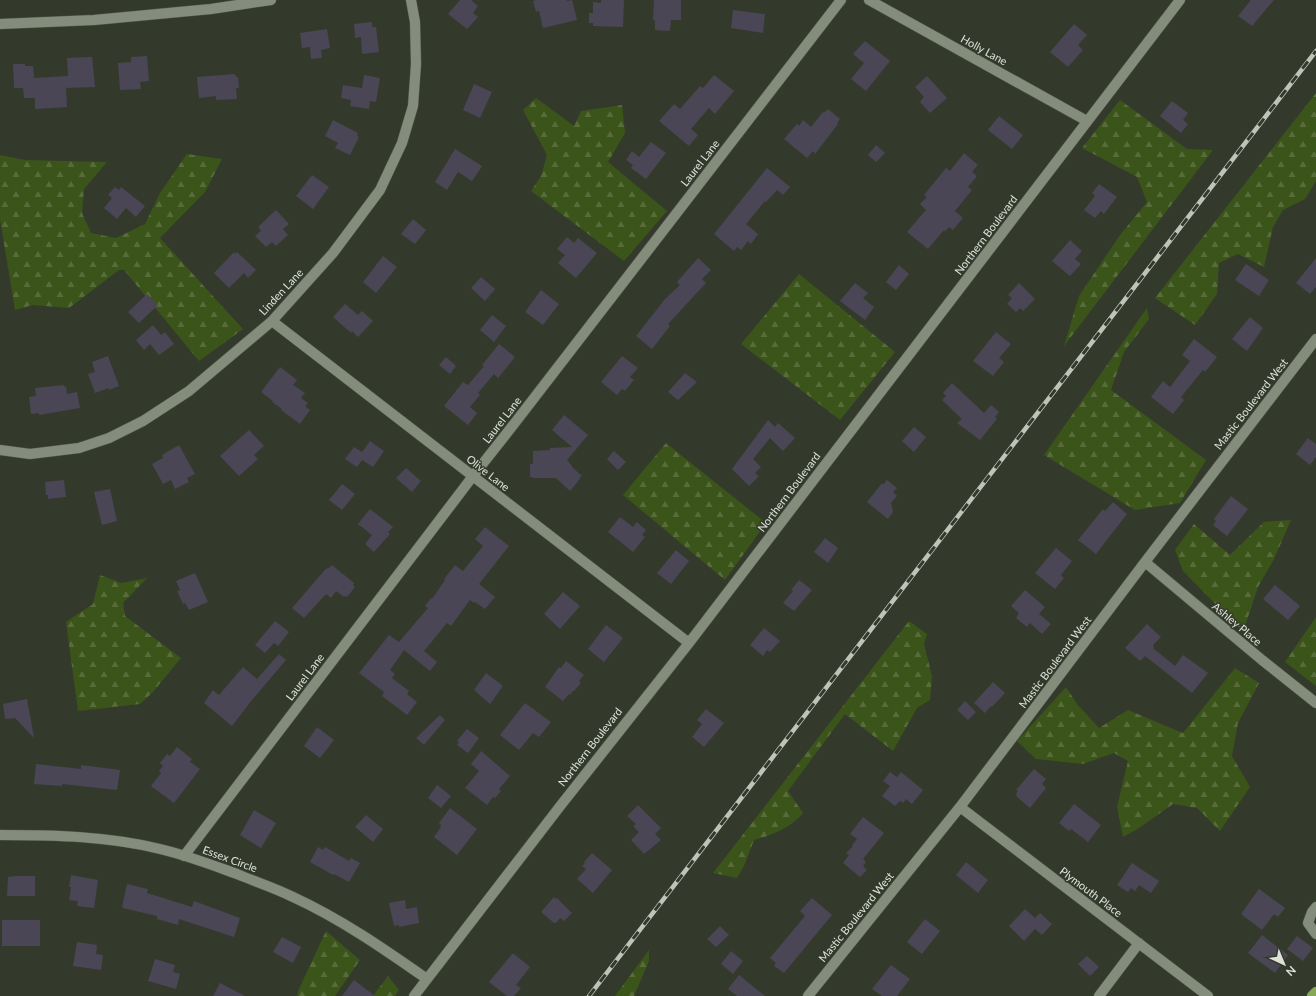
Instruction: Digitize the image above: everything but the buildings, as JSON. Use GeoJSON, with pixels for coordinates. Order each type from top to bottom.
{"type":"FeatureCollection","features":[{"type":"Feature","properties":{"kind":"main road"},"geometry":{"type":"LineString","coordinates":[[1312,996],[1316,992]]}},
{"type":"Feature","properties":{"kind":"street"},"geometry":{"type":"LineString","coordinates":[[0,24],[94,20],[211,9],[271,0]]}},
{"type":"Feature","properties":{"kind":"street","name":"Linden Lane"},"geometry":{"type":"LineString","coordinates":[[0,450],[30,454],[79,448],[109,438],[143,421],[189,391],[272,321],[333,253],[380,190],[402,143],[413,106],[416,64],[416,22],[411,0]]}},
{"type":"Feature","properties":{"kind":"street","name":"Laurel Lane"},"geometry":{"type":"LineString","coordinates":[[184,856],[473,476],[841,0]]}},
{"type":"Feature","properties":{"kind":"street","name":"Holly Lane"},"geometry":{"type":"LineString","coordinates":[[869,0],[1088,121]]}},
{"type":"Feature","properties":{"kind":"street","name":"Northern Boulevard"},"geometry":{"type":"LineString","coordinates":[[414,996],[561,804],[689,643],[1180,0]]}},
{"type":"Feature","properties":{"kind":"street","name":"Olive Lane"},"geometry":{"type":"LineString","coordinates":[[272,321],[689,643]]}},
{"type":"Feature","properties":{"kind":"street","name":"Mastic Boulevard West"},"geometry":{"type":"LineString","coordinates":[[808,996],[960,807],[1144,562],[1316,339]]}},
{"type":"Feature","properties":{"kind":"street","name":"Ashley Place"},"geometry":{"type":"LineString","coordinates":[[1144,562],[1262,660],[1316,702]]}},
{"type":"Feature","properties":{"kind":"street","name":"Plymouth Place"},"geometry":{"type":"LineString","coordinates":[[960,807],[1208,996]]}},
{"type":"Feature","properties":{"kind":"street","name":"Essex Circle"},"geometry":{"type":"LineString","coordinates":[[0,835],[28,835],[107,840],[160,849],[217,867],[294,897],[356,931],[427,979]]}},
{"type":"Feature","properties":{"kind":"street"},"geometry":{"type":"LineString","coordinates":[[1316,907],[1312,912],[1308,924],[1316,934]]}},
{"type":"Feature","properties":{"kind":"street"},"geometry":{"type":"LineString","coordinates":[[1099,996],[1139,943]]}},
{"type":"Feature","properties":{"kind":"green space"},"geometry":{"type":"Polygon","coordinates":[[[1316,93],[1316,181],[1305,199],[1283,210],[1273,227],[1264,267],[1238,254],[1219,263],[1217,294],[1195,325],[1155,298],[1316,93]]]}},
{"type":"Feature","properties":{"kind":"green space"},"geometry":{"type":"Polygon","coordinates":[[[536,98],[574,126],[581,111],[622,105],[625,133],[608,162],[667,211],[624,261],[531,191],[541,176],[547,155],[523,110],[536,98]]]}},
{"type":"Feature","properties":{"kind":"green space"},"geometry":{"type":"Polygon","coordinates":[[[1120,100],[1187,149],[1213,150],[1064,346],[1079,296],[1120,235],[1147,202],[1137,177],[1082,148],[1120,100]]]}},
{"type":"Feature","properties":{"kind":"green space"},"geometry":{"type":"Polygon","coordinates":[[[187,154],[222,159],[205,192],[160,238],[243,329],[199,361],[124,270],[119,270],[69,308],[33,305],[15,310],[0,219],[0,155],[25,160],[107,162],[84,189],[82,213],[91,233],[116,238],[145,224],[160,193],[187,154]]]}},
{"type":"Feature","properties":{"kind":"green space"},"geometry":{"type":"Polygon","coordinates":[[[799,274],[895,352],[840,420],[741,344],[799,274]]]}},
{"type":"Feature","properties":{"kind":"green space"},"geometry":{"type":"Polygon","coordinates":[[[1147,308],[1149,319],[1124,352],[1111,390],[1206,460],[1180,503],[1135,510],[1044,455],[1147,308]]]}},
{"type":"Feature","properties":{"kind":"green space"},"geometry":{"type":"Polygon","coordinates":[[[666,443],[766,523],[725,580],[623,495],[666,443]]]}},
{"type":"Feature","properties":{"kind":"green space"},"geometry":{"type":"Polygon","coordinates":[[[1291,520],[1274,559],[1258,587],[1243,632],[1183,571],[1175,550],[1194,524],[1230,555],[1264,522],[1291,520]]]}},
{"type":"Feature","properties":{"kind":"green space"},"geometry":{"type":"Polygon","coordinates":[[[100,575],[121,583],[147,578],[123,603],[125,616],[181,658],[153,692],[140,704],[78,711],[66,622],[93,604],[100,575]]]}},
{"type":"Feature","properties":{"kind":"green space"},"geometry":{"type":"Polygon","coordinates":[[[1316,617],[1316,686],[1285,662],[1316,617]]]}},
{"type":"Feature","properties":{"kind":"green space"},"geometry":{"type":"Polygon","coordinates":[[[909,621],[927,634],[924,644],[932,676],[930,700],[917,708],[893,751],[845,714],[788,791],[803,813],[787,827],[768,836],[754,840],[744,866],[737,878],[713,873],[909,621]]]}},
{"type":"Feature","properties":{"kind":"green space"},"geometry":{"type":"Polygon","coordinates":[[[1235,668],[1259,683],[1238,723],[1232,756],[1250,787],[1220,831],[1197,808],[1173,804],[1139,828],[1123,837],[1117,807],[1128,761],[1114,753],[1083,764],[1036,759],[1017,741],[1066,687],[1077,704],[1099,728],[1128,710],[1183,733],[1235,668]]]}},
{"type":"Feature","properties":{"kind":"green space"},"geometry":{"type":"Polygon","coordinates":[[[326,931],[360,960],[335,996],[297,996],[299,989],[326,931]]]}},
{"type":"Feature","properties":{"kind":"green space"},"geometry":{"type":"Polygon","coordinates":[[[649,950],[649,961],[634,996],[615,996],[649,950]]]}},
{"type":"Feature","properties":{"kind":"green space"},"geometry":{"type":"Polygon","coordinates":[[[388,976],[399,990],[395,996],[373,996],[388,976]]]}},
{"type":"Feature","properties":{"kind":"railway"},"geometry":{"type":"LineString","coordinates":[[589,996],[1316,51]]}}]}
